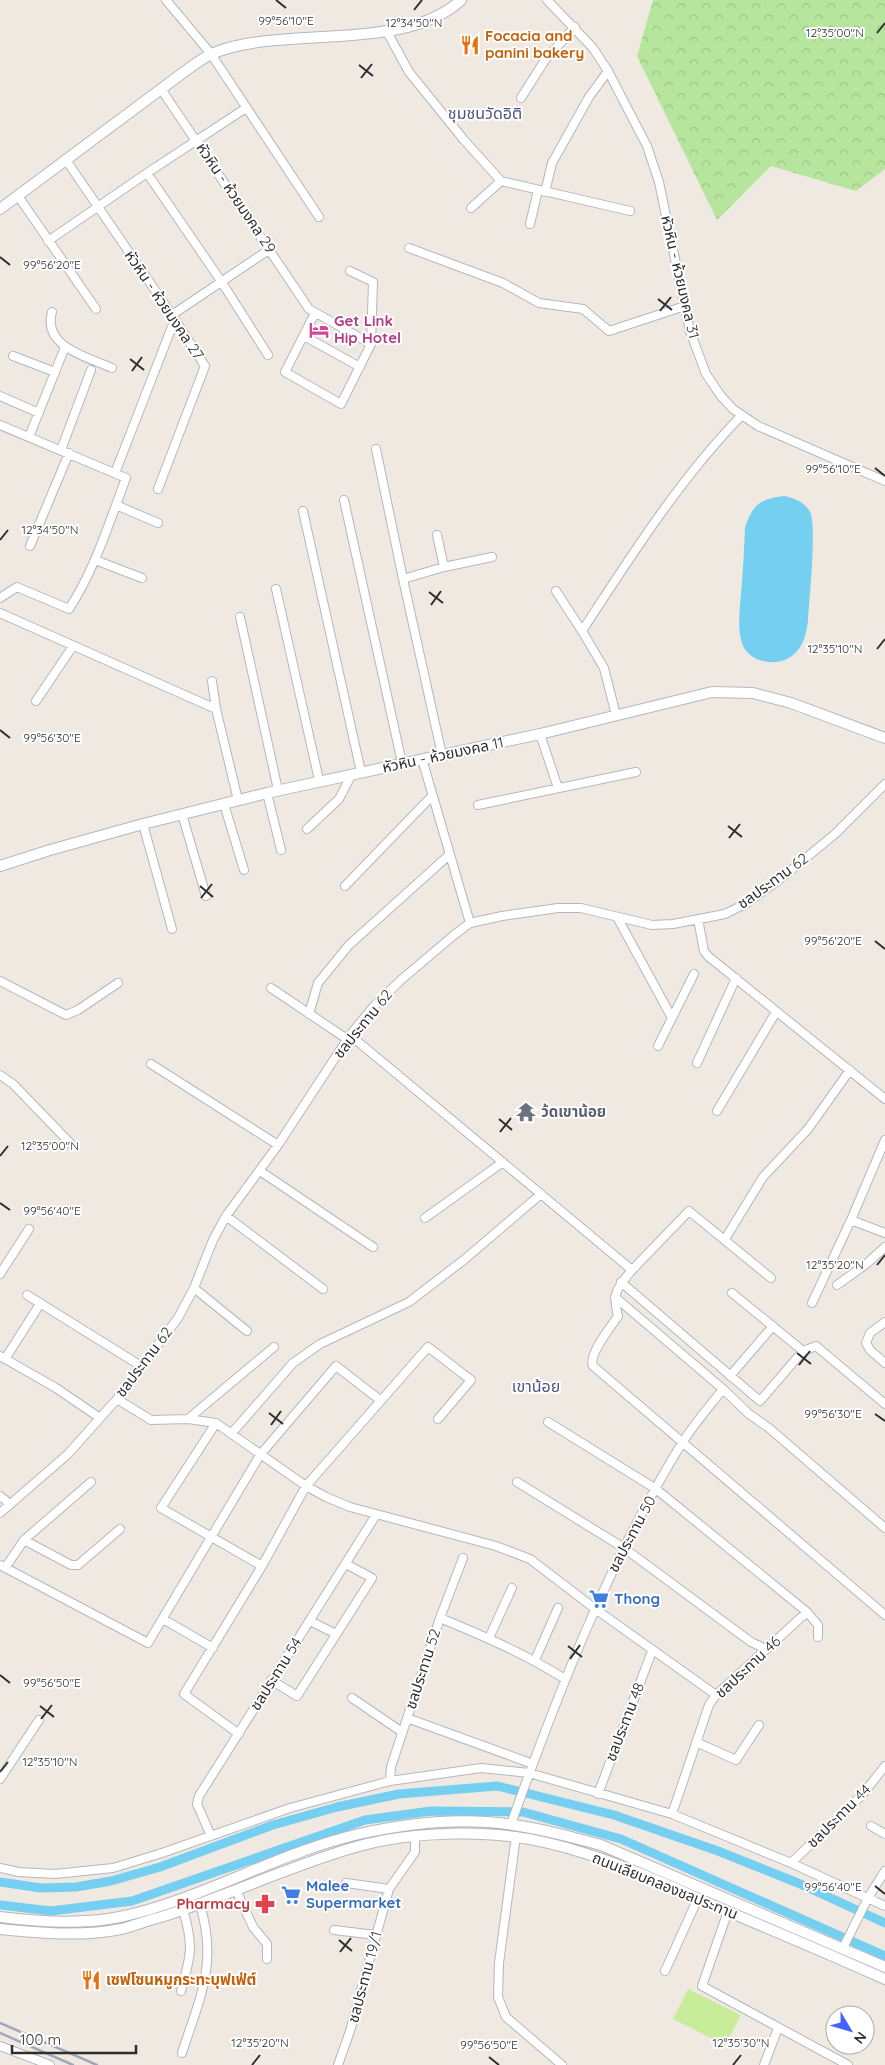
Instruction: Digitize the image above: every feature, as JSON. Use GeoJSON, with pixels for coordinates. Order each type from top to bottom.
{"type":"FeatureCollection","features":[{"type":"Feature","properties":{"kind":"street"},"geometry":{"type":"LineString","coordinates":[[166,0],[211,54],[320,217]]}},
{"type":"Feature","properties":{"kind":"street"},"geometry":{"type":"LineString","coordinates":[[0,209],[211,54],[256,42],[386,30],[423,23],[439,16],[461,0]]}},
{"type":"Feature","properties":{"kind":"street","name":"หัวหิน - ห้วยมงคล 31"},"geometry":{"type":"LineString","coordinates":[[547,0],[575,27],[593,48],[608,71],[647,146],[659,182],[690,331],[706,374],[721,396],[742,416],[781,436],[885,481]]}},
{"type":"Feature","properties":{"kind":"street"},"geometry":{"type":"LineString","coordinates":[[521,98],[545,60],[575,27]]}},
{"type":"Feature","properties":{"kind":"street"},"geometry":{"type":"LineString","coordinates":[[386,30],[409,72],[464,140],[502,181],[630,211]]}},
{"type":"Feature","properties":{"kind":"street"},"geometry":{"type":"LineString","coordinates":[[530,224],[552,164],[589,97],[608,71]]}},
{"type":"Feature","properties":{"kind":"street","name":"หัวหิน - ห้วยมงคล 29"},"geometry":{"type":"LineString","coordinates":[[161,89],[312,311]]}},
{"type":"Feature","properties":{"kind":"street"},"geometry":{"type":"LineString","coordinates":[[48,241],[246,108]]}},
{"type":"Feature","properties":{"kind":"street","name":"หัวหิน - ห้วยมงคล 27"},"geometry":{"type":"LineString","coordinates":[[66,160],[205,366],[158,489]]}},
{"type":"Feature","properties":{"kind":"street"},"geometry":{"type":"LineString","coordinates":[[147,173],[221,281],[268,355]]}},
{"type":"Feature","properties":{"kind":"street"},"geometry":{"type":"LineString","coordinates":[[471,208],[502,181]]}},
{"type":"Feature","properties":{"kind":"street"},"geometry":{"type":"LineString","coordinates":[[18,196],[96,309]]}},
{"type":"Feature","properties":{"kind":"street"},"geometry":{"type":"LineString","coordinates":[[408,248],[504,283],[539,303],[583,309],[610,331],[685,306]]}},
{"type":"Feature","properties":{"kind":"street"},"geometry":{"type":"LineString","coordinates":[[115,473],[173,317],[221,281],[270,249]]}},
{"type":"Feature","properties":{"kind":"street"},"geometry":{"type":"LineString","coordinates":[[350,271],[373,282],[371,344],[341,404],[284,372],[304,336],[312,311],[371,344]]}},
{"type":"Feature","properties":{"kind":"street"},"geometry":{"type":"LineString","coordinates":[[52,312],[50,320],[51,331],[65,347],[112,368]]}},
{"type":"Feature","properties":{"kind":"street"},"geometry":{"type":"LineString","coordinates":[[304,336],[360,367]]}},
{"type":"Feature","properties":{"kind":"street"},"geometry":{"type":"LineString","coordinates":[[29,437],[65,347]]}},
{"type":"Feature","properties":{"kind":"street"},"geometry":{"type":"LineString","coordinates":[[13,356],[55,372]]}},
{"type":"Feature","properties":{"kind":"street"},"geometry":{"type":"LineString","coordinates":[[30,546],[65,451],[91,370]]}},
{"type":"Feature","properties":{"kind":"street"},"geometry":{"type":"LineString","coordinates":[[0,396],[38,413]]}},
{"type":"Feature","properties":{"kind":"street"},"geometry":{"type":"LineString","coordinates":[[582,631],[658,516],[713,445],[742,416]]}},
{"type":"Feature","properties":{"kind":"street"},"geometry":{"type":"LineString","coordinates":[[0,425],[126,478],[84,586],[68,609],[16,587],[0,598]]}},
{"type":"Feature","properties":{"kind":"street"},"geometry":{"type":"LineString","coordinates":[[376,449],[442,755]]}},
{"type":"Feature","properties":{"kind":"street"},"geometry":{"type":"LineString","coordinates":[[344,500],[402,763]]}},
{"type":"Feature","properties":{"kind":"street"},"geometry":{"type":"LineString","coordinates":[[116,505],[158,523]]}},
{"type":"Feature","properties":{"kind":"street"},"geometry":{"type":"LineString","coordinates":[[303,511],[356,773],[339,799],[307,829]]}},
{"type":"Feature","properties":{"kind":"street"},"geometry":{"type":"LineString","coordinates":[[437,535],[444,567]]}},
{"type":"Feature","properties":{"kind":"street"},"geometry":{"type":"LineString","coordinates":[[403,579],[444,567],[492,557]]}},
{"type":"Feature","properties":{"kind":"street"},"geometry":{"type":"LineString","coordinates":[[95,560],[142,578]]}},
{"type":"Feature","properties":{"kind":"street"},"geometry":{"type":"LineString","coordinates":[[276,589],[319,780]]}},
{"type":"Feature","properties":{"kind":"street"},"geometry":{"type":"LineString","coordinates":[[556,591],[604,668],[616,715]]}},
{"type":"Feature","properties":{"kind":"street"},"geometry":{"type":"LineString","coordinates":[[0,613],[216,709]]}},
{"type":"Feature","properties":{"kind":"street"},"geometry":{"type":"LineString","coordinates":[[240,617],[278,790]]}},
{"type":"Feature","properties":{"kind":"street"},"geometry":{"type":"LineString","coordinates":[[36,700],[73,646]]}},
{"type":"Feature","properties":{"kind":"street"},"geometry":{"type":"LineString","coordinates":[[212,680],[216,709],[238,800]]}},
{"type":"Feature","properties":{"kind":"street","name":"หัวหิน - ห้วยมงคล 11"},"geometry":{"type":"LineString","coordinates":[[0,866],[143,824],[278,790],[540,734],[712,692],[753,693],[792,703],[885,738]]}},
{"type":"Feature","properties":{"kind":"street"},"geometry":{"type":"LineString","coordinates":[[540,734],[558,788]]}},
{"type":"Feature","properties":{"kind":"street"},"geometry":{"type":"LineString","coordinates":[[422,759],[470,923]]}},
{"type":"Feature","properties":{"kind":"street"},"geometry":{"type":"LineString","coordinates":[[478,805],[636,772]]}},
{"type":"Feature","properties":{"kind":"street","name":"ชลประทาน 62"},"geometry":{"type":"LineString","coordinates":[[0,1513],[68,1454],[117,1399],[178,1318],[194,1288],[213,1240],[226,1216],[278,1145],[349,1037],[374,1006],[401,980],[470,923],[502,916],[558,908],[582,908],[652,925],[673,924],[725,914],[747,903],[784,876],[835,834],[885,784]]}},
{"type":"Feature","properties":{"kind":"street"},"geometry":{"type":"LineString","coordinates":[[266,793],[281,850]]}},
{"type":"Feature","properties":{"kind":"street"},"geometry":{"type":"LineString","coordinates":[[345,886],[432,796]]}},
{"type":"Feature","properties":{"kind":"street"},"geometry":{"type":"LineString","coordinates":[[224,804],[244,870]]}},
{"type":"Feature","properties":{"kind":"street"},"geometry":{"type":"LineString","coordinates":[[182,814],[206,896]]}},
{"type":"Feature","properties":{"kind":"street"},"geometry":{"type":"LineString","coordinates":[[143,824],[172,929]]}},
{"type":"Feature","properties":{"kind":"street"},"geometry":{"type":"LineString","coordinates":[[309,1014],[318,983],[349,945],[449,855]]}},
{"type":"Feature","properties":{"kind":"street"},"geometry":{"type":"LineString","coordinates":[[617,917],[672,1018]]}},
{"type":"Feature","properties":{"kind":"street"},"geometry":{"type":"LineString","coordinates":[[698,919],[704,951],[709,957],[885,1099]]}},
{"type":"Feature","properties":{"kind":"street"},"geometry":{"type":"LineString","coordinates":[[658,1046],[694,974]]}},
{"type":"Feature","properties":{"kind":"street"},"geometry":{"type":"LineString","coordinates":[[697,1064],[736,978]]}},
{"type":"Feature","properties":{"kind":"street"},"geometry":{"type":"LineString","coordinates":[[0,981],[66,1015],[71,1014],[118,983]]}},
{"type":"Feature","properties":{"kind":"street"},"geometry":{"type":"LineString","coordinates":[[271,988],[309,1014],[349,1037],[632,1270]]}},
{"type":"Feature","properties":{"kind":"street"},"geometry":{"type":"LineString","coordinates":[[717,1111],[776,1012]]}},
{"type":"Feature","properties":{"kind":"street"},"geometry":{"type":"LineString","coordinates":[[151,1064],[278,1145]]}},
{"type":"Feature","properties":{"kind":"street"},"geometry":{"type":"LineString","coordinates":[[725,1239],[763,1176],[808,1129],[850,1070]]}},
{"type":"Feature","properties":{"kind":"street"},"geometry":{"type":"LineString","coordinates":[[0,1075],[13,1084],[71,1144]]}},
{"type":"Feature","properties":{"kind":"street"},"geometry":{"type":"LineString","coordinates":[[812,1303],[851,1220],[885,1140]]}},
{"type":"Feature","properties":{"kind":"street"},"geometry":{"type":"LineString","coordinates":[[425,1218],[503,1162]]}},
{"type":"Feature","properties":{"kind":"street"},"geometry":{"type":"LineString","coordinates":[[260,1171],[373,1247]]}},
{"type":"Feature","properties":{"kind":"street"},"geometry":{"type":"LineString","coordinates":[[232,1433],[293,1363],[320,1344],[409,1302],[465,1259],[542,1194]]}},
{"type":"Feature","properties":{"kind":"street"},"geometry":{"type":"LineString","coordinates":[[771,1278],[689,1211],[616,1289],[618,1316],[595,1350],[591,1362],[593,1366],[885,1615]]}},
{"type":"Feature","properties":{"kind":"street"},"geometry":{"type":"LineString","coordinates":[[226,1216],[323,1289]]}},
{"type":"Feature","properties":{"kind":"street"},"geometry":{"type":"LineString","coordinates":[[851,1220],[885,1234]]}},
{"type":"Feature","properties":{"kind":"street"},"geometry":{"type":"LineString","coordinates":[[0,1274],[29,1229]]}},
{"type":"Feature","properties":{"kind":"street"},"geometry":{"type":"LineString","coordinates":[[837,1285],[865,1265],[885,1247]]}},
{"type":"Feature","properties":{"kind":"street"},"geometry":{"type":"LineString","coordinates":[[621,1282],[760,1402],[803,1351],[816,1346],[885,1404]]}},
{"type":"Feature","properties":{"kind":"street"},"geometry":{"type":"LineString","coordinates":[[194,1288],[247,1331]]}},
{"type":"Feature","properties":{"kind":"street"},"geometry":{"type":"LineString","coordinates":[[732,1293],[803,1351]]}},
{"type":"Feature","properties":{"kind":"street"},"geometry":{"type":"LineString","coordinates":[[26,1295],[141,1366]]}},
{"type":"Feature","properties":{"kind":"street"},"geometry":{"type":"LineString","coordinates":[[616,1297],[723,1389],[749,1414],[769,1428],[885,1528]]}},
{"type":"Feature","properties":{"kind":"street"},"geometry":{"type":"LineString","coordinates":[[40,1304],[3,1358],[56,1388],[100,1418]]}},
{"type":"Feature","properties":{"kind":"street"},"geometry":{"type":"LineString","coordinates":[[885,1322],[870,1333],[866,1343],[870,1350],[885,1363]]}},
{"type":"Feature","properties":{"kind":"street"},"geometry":{"type":"LineString","coordinates":[[730,1376],[773,1326]]}},
{"type":"Feature","properties":{"kind":"street"},"geometry":{"type":"LineString","coordinates":[[188,1419],[274,1347]]}},
{"type":"Feature","properties":{"kind":"street"},"geometry":{"type":"LineString","coordinates":[[239,1734],[184,1694],[262,1566],[306,1486],[428,1347],[472,1380],[438,1419]]}},
{"type":"Feature","properties":{"kind":"street"},"geometry":{"type":"LineString","coordinates":[[91,1482],[24,1540],[3,1566],[148,1643],[260,1455],[336,1366],[380,1400]]}},
{"type":"Feature","properties":{"kind":"street","name":"ชลประทาน 50"},"geometry":{"type":"LineString","coordinates":[[511,1824],[565,1679],[594,1608],[624,1548],[683,1442],[723,1389]]}},
{"type":"Feature","properties":{"kind":"street"},"geometry":{"type":"LineString","coordinates":[[117,1399],[151,1420],[188,1419],[216,1423],[306,1486],[326,1497],[376,1515],[496,1546],[530,1559],[594,1608],[716,1695]]}},
{"type":"Feature","properties":{"kind":"street"},"geometry":{"type":"LineString","coordinates":[[548,1422],[656,1489],[807,1612],[818,1625],[818,1637]]}},
{"type":"Feature","properties":{"kind":"street"},"geometry":{"type":"LineString","coordinates":[[216,1423],[161,1508],[262,1566]]}},
{"type":"Feature","properties":{"kind":"street"},"geometry":{"type":"LineString","coordinates":[[517,1482],[624,1548],[751,1642],[766,1649]]}},
{"type":"Feature","properties":{"kind":"street"},"geometry":{"type":"LineString","coordinates":[[0,1496],[10,1504]]}},
{"type":"Feature","properties":{"kind":"street","name":"ชลประทาน 54"},"geometry":{"type":"LineString","coordinates":[[211,1836],[197,1804],[198,1800],[271,1680],[376,1515]]}},
{"type":"Feature","properties":{"kind":"street"},"geometry":{"type":"LineString","coordinates":[[24,1540],[70,1565],[78,1565],[120,1529]]}},
{"type":"Feature","properties":{"kind":"street","name":"ชลประทาน 52"},"geometry":{"type":"LineString","coordinates":[[390,1781],[390,1767],[440,1618],[463,1558]]}},
{"type":"Feature","properties":{"kind":"street"},"geometry":{"type":"LineString","coordinates":[[271,1680],[297,1696],[372,1578],[346,1564]]}},
{"type":"Feature","properties":{"kind":"street"},"geometry":{"type":"LineString","coordinates":[[489,1638],[512,1588]]}},
{"type":"Feature","properties":{"kind":"street"},"geometry":{"type":"LineString","coordinates":[[535,1660],[558,1608]]}},
{"type":"Feature","properties":{"kind":"street","name":"ชลประทาน 46"},"geometry":{"type":"LineString","coordinates":[[672,1814],[708,1705],[716,1695],[807,1612]]}},
{"type":"Feature","properties":{"kind":"street"},"geometry":{"type":"LineString","coordinates":[[440,1618],[489,1638],[535,1660],[565,1679]]}},
{"type":"Feature","properties":{"kind":"street"},"geometry":{"type":"LineString","coordinates":[[163,1619],[213,1648]]}},
{"type":"Feature","properties":{"kind":"street"},"geometry":{"type":"LineString","coordinates":[[310,1621],[336,1634]]}},
{"type":"Feature","properties":{"kind":"street","name":"ชลประทาน 48"},"geometry":{"type":"LineString","coordinates":[[598,1794],[652,1650]]}},
{"type":"Feature","properties":{"kind":"street"},"geometry":{"type":"LineString","coordinates":[[352,1698],[402,1732]]}},
{"type":"Feature","properties":{"kind":"street"},"geometry":{"type":"LineString","coordinates":[[407,1718],[533,1764]]}},
{"type":"Feature","properties":{"kind":"street"},"geometry":{"type":"LineString","coordinates":[[0,1779],[3,1770],[39,1720]]}},
{"type":"Feature","properties":{"kind":"street"},"geometry":{"type":"LineString","coordinates":[[696,1742],[736,1760],[760,1725]]}},
{"type":"Feature","properties":{"kind":"street","name":"ชลประทาน 44"},"geometry":{"type":"LineString","coordinates":[[791,1864],[863,1794],[885,1766]]}},
{"type":"Feature","properties":{"kind":"street"},"geometry":{"type":"LineString","coordinates":[[0,1868],[19,1872],[55,1874],[112,1868],[290,1808],[390,1781],[481,1768],[529,1773],[672,1814],[885,1906]]}},
{"type":"Feature","properties":{"kind":"street","name":"ถนนเลียบคลองชลประทาน"},"geometry":{"type":"LineString","coordinates":[[0,1917],[35,1921],[119,1917],[162,1906],[225,1883],[295,1854],[358,1834],[418,1825],[464,1822],[511,1824],[552,1832],[601,1845],[885,1967]]}},
{"type":"Feature","properties":{"kind":"street"},"geometry":{"type":"LineString","coordinates":[[871,1826],[885,1834]]}},
{"type":"Feature","properties":{"kind":"street","name":"ถนนเลียบคลองชลประทาน"},"geometry":{"type":"LineString","coordinates":[[0,1929],[34,1933],[80,1933],[121,1929],[200,1905],[299,1865],[361,1846],[415,1836],[464,1834],[516,1836],[550,1843],[628,1868],[885,1980]]}},
{"type":"Feature","properties":{"kind":"street","name":"ชลประทาน 19/1"},"geometry":{"type":"LineString","coordinates":[[338,2065],[350,2031],[389,1889],[415,1852],[415,1836]]}},
{"type":"Feature","properties":{"kind":"street"},"geometry":{"type":"LineString","coordinates":[[516,1836],[499,1963],[498,1997],[506,2017],[562,2065]]}},
{"type":"Feature","properties":{"kind":"street"},"geometry":{"type":"LineString","coordinates":[[838,1958],[868,1898],[885,1871]]}},
{"type":"Feature","properties":{"kind":"street"},"geometry":{"type":"LineString","coordinates":[[346,1883],[389,1889]]}},
{"type":"Feature","properties":{"kind":"street"},"geometry":{"type":"LineString","coordinates":[[236,1890],[253,1926],[267,1944],[267,1959]]}},
{"type":"Feature","properties":{"kind":"street"},"geometry":{"type":"LineString","coordinates":[[665,1971],[698,1898]]}},
{"type":"Feature","properties":{"kind":"street"},"geometry":{"type":"LineString","coordinates":[[182,2053],[207,1974],[208,1946],[206,1925],[200,1905]]}},
{"type":"Feature","properties":{"kind":"street"},"geometry":{"type":"LineString","coordinates":[[180,1991],[190,1958],[190,1935],[183,1910]]}},
{"type":"Feature","properties":{"kind":"street"},"geometry":{"type":"LineString","coordinates":[[728,1911],[702,1986],[848,2065]]}},
{"type":"Feature","properties":{"kind":"street"},"geometry":{"type":"LineString","coordinates":[[334,1930],[376,1935]]}},
{"type":"Feature","properties":{"kind":"street"},"geometry":{"type":"LineString","coordinates":[[764,2065],[778,2028]]}},
{"type":"Feature","properties":{"kind":"street"},"geometry":{"type":"LineString","coordinates":[[0,2046],[50,2065]]}},
{"type":"Feature","properties":{"kind":"green space"},"geometry":{"type":"Polygon","coordinates":[[[653,0],[885,0],[885,169],[856,191],[771,166],[717,220],[637,56],[653,0]]]}},
{"type":"Feature","properties":{"kind":"green space"},"geometry":{"type":"Polygon","coordinates":[[[688,1989],[741,2015],[725,2045],[673,2019],[688,1989]]]}},
{"type":"Feature","properties":{"kind":"water"},"geometry":{"type":"Polygon","coordinates":[[[784,496],[799,501],[810,512],[813,531],[811,581],[808,621],[802,644],[787,659],[772,662],[757,659],[750,655],[745,650],[740,637],[739,618],[745,528],[758,504],[769,499],[784,496]]]}},
{"type":"Feature","properties":{"kind":"waterway"},"geometry":{"type":"LineString","coordinates":[[0,1882],[41,1888],[76,1887],[111,1881],[160,1867],[273,1825],[337,1807],[399,1794],[497,1786],[614,1815],[718,1851],[798,1883],[885,1923]]}},
{"type":"Feature","properties":{"kind":"waterway"},"geometry":{"type":"LineString","coordinates":[[0,1905],[51,1911],[132,1901],[365,1820],[431,1811],[523,1812],[621,1839],[885,1956]]}},
{"type":"Feature","properties":{"kind":"railway"},"geometry":{"type":"LineString","coordinates":[[0,2023],[97,2065]]}},
{"type":"Feature","properties":{"kind":"railway"},"geometry":{"type":"LineString","coordinates":[[0,2033],[73,2065]]}},
{"type":"Feature","properties":{"kind":"place","name":"Focacia and panini bakery"},"geometry":{"type":"Point","coordinates":[470,45]}},
{"type":"Feature","properties":{"kind":"place","name":"Get Link Hip Hotel"},"geometry":{"type":"Point","coordinates":[319,330]}},
{"type":"Feature","properties":{"kind":"place","name":"ว้ดเขาน้อย"},"geometry":{"type":"Point","coordinates":[526,1112]}},
{"type":"Feature","properties":{"kind":"place","name":"Thong"},"geometry":{"type":"Point","coordinates":[599,1599]}},
{"type":"Feature","properties":{"kind":"place","name":"Malee Supermarket"},"geometry":{"type":"Point","coordinates":[291,1895]}},
{"type":"Feature","properties":{"kind":"place","name":"Pharmacy"},"geometry":{"type":"Point","coordinates":[265,1904]}},
{"type":"Feature","properties":{"kind":"place","name":"เซฟโซนหมูกระทะบุฟเฟ่ต์"},"geometry":{"type":"Point","coordinates":[91,1980]}},
{"type":"Feature","properties":{"kind":"district","name":"ชุมชนวัดอิติ"},"geometry":{"type":"Point","coordinates":[485,113]}},
{"type":"Feature","properties":{"kind":"district","name":"เขาน้อย"},"geometry":{"type":"Point","coordinates":[536,1386]}}]}
